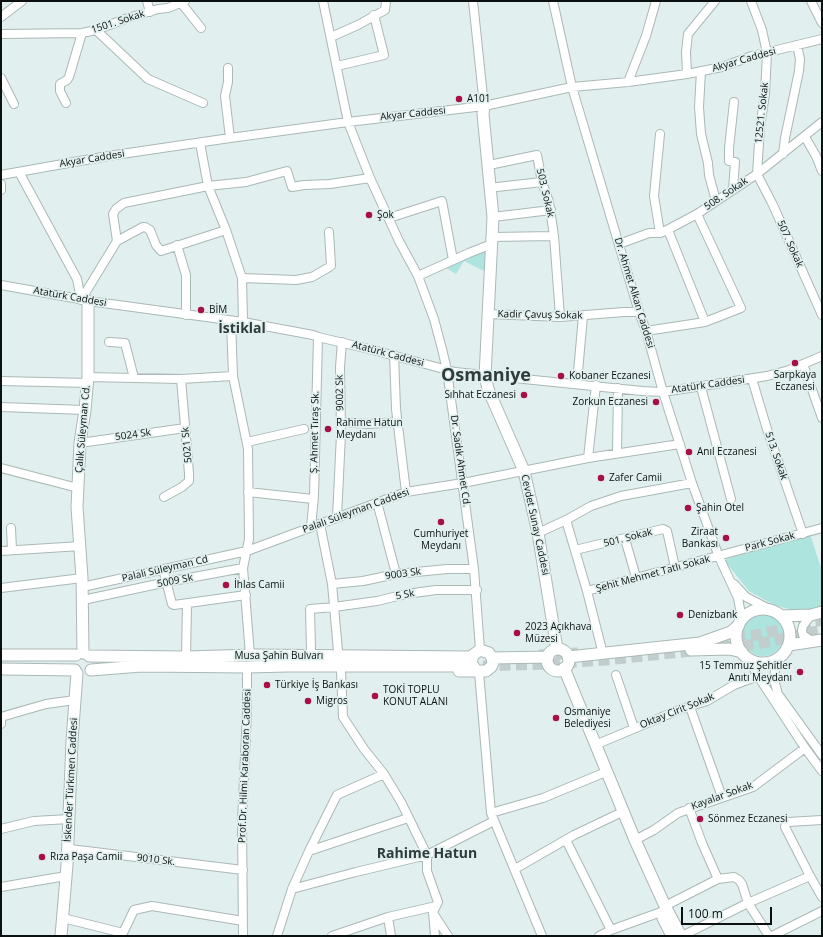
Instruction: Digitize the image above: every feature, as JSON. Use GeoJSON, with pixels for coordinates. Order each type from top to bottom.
{"type":"FeatureCollection","features":[{"type":"Feature","properties":{"kind":"main road"},"geometry":{"type":"LineString","coordinates":[[484,106],[488,112],[499,209],[493,217]]}},
{"type":"Feature","properties":{"kind":"main road"},"geometry":{"type":"LineString","coordinates":[[484,106],[483,114],[493,217]]}},
{"type":"Feature","properties":{"kind":"main road","name":"Cevdet Sunay Caddesi"},"geometry":{"type":"LineString","coordinates":[[493,217],[489,314],[484,376],[488,389],[524,471],[538,533],[557,649]]}},
{"type":"Feature","properties":{"kind":"main road","name":"Çalık Süleyman Cd."},"geometry":{"type":"LineString","coordinates":[[83,655],[81,546],[77,507],[80,442],[88,380],[84,300]]}},
{"type":"Feature","properties":{"kind":"main road"},"geometry":{"type":"LineString","coordinates":[[565,664],[702,649],[720,649],[745,655],[755,661],[766,662],[782,656],[788,645],[790,630],[781,616],[771,610],[765,609],[754,611],[731,632],[700,643],[603,654],[565,664],[556,670],[551,668],[548,659],[551,652],[557,649],[564,651],[565,664],[578,722],[618,814],[633,842]]}},
{"type":"Feature","properties":{"kind":"main road"},"geometry":{"type":"LineString","coordinates":[[781,616],[810,615],[822,612]]}},
{"type":"Feature","properties":{"kind":"main road"},"geometry":{"type":"LineString","coordinates":[[740,623],[737,640],[745,655]]}},
{"type":"Feature","properties":{"kind":"main road"},"geometry":{"type":"LineString","coordinates":[[788,645],[817,640]]}},
{"type":"Feature","properties":{"kind":"main road"},"geometry":{"type":"LineString","coordinates":[[253,655],[311,650],[480,650],[487,652],[493,660]]}},
{"type":"Feature","properties":{"kind":"main road"},"geometry":{"type":"LineString","coordinates":[[473,666],[471,659],[474,653],[480,650]]}},
{"type":"Feature","properties":{"kind":"main road","name":"Musa Şahin Bulvarı"},"geometry":{"type":"LineString","coordinates":[[1,655],[186,657],[253,655],[473,666]]}},
{"type":"Feature","properties":{"kind":"main road"},"geometry":{"type":"LineString","coordinates":[[65,936],[79,700],[82,672],[93,663],[83,655],[74,658],[72,664],[82,672]]}},
{"type":"Feature","properties":{"kind":"main road"},"geometry":{"type":"LineString","coordinates":[[493,660],[548,659]]}},
{"type":"Feature","properties":{"kind":"main road"},"geometry":{"type":"LineString","coordinates":[[253,667],[286,671],[341,671],[473,666],[486,671],[489,670],[493,660]]}},
{"type":"Feature","properties":{"kind":"main road"},"geometry":{"type":"LineString","coordinates":[[565,664],[633,842],[663,909],[672,936]]}},
{"type":"Feature","properties":{"kind":"main road","name":"Musa Şahin Bulvarı"},"geometry":{"type":"LineString","coordinates":[[1,669],[82,672],[141,666],[473,666]]}},
{"type":"Feature","properties":{"kind":"main road","name":"İskender Türkmen Caddesi"},"geometry":{"type":"LineString","coordinates":[[61,936],[66,876],[75,700],[82,672]]}},
{"type":"Feature","properties":{"kind":"main road"},"geometry":{"type":"LineString","coordinates":[[663,909],[681,936]]}},
{"type":"Feature","properties":{"kind":"street"},"geometry":{"type":"LineString","coordinates":[[1,16],[22,1]]}},
{"type":"Feature","properties":{"kind":"street"},"geometry":{"type":"LineString","coordinates":[[147,1],[150,12]]}},
{"type":"Feature","properties":{"kind":"street","name":"Dr. Sadık Ahmet Cd."},"geometry":{"type":"LineString","coordinates":[[323,1],[348,122],[370,178],[399,241],[418,276],[434,319],[447,370],[477,590],[480,650]]}},
{"type":"Feature","properties":{"kind":"street"},"geometry":{"type":"LineString","coordinates":[[331,37],[358,25],[385,10],[386,1]]}},
{"type":"Feature","properties":{"kind":"street"},"geometry":{"type":"LineString","coordinates":[[473,1],[484,106]]}},
{"type":"Feature","properties":{"kind":"street","name":"Dr. Ahmet Alkan Caddesi"},"geometry":{"type":"LineString","coordinates":[[553,1],[572,87],[663,392],[692,483],[719,556],[731,581]]}},
{"type":"Feature","properties":{"kind":"street"},"geometry":{"type":"LineString","coordinates":[[628,82],[646,36],[656,1]]}},
{"type":"Feature","properties":{"kind":"street"},"geometry":{"type":"LineString","coordinates":[[687,74],[686,52],[688,34],[715,1]]}},
{"type":"Feature","properties":{"kind":"street","name":"12521. Sokak"},"geometry":{"type":"LineString","coordinates":[[751,1],[762,30],[767,53],[765,94],[760,127],[757,174]]}},
{"type":"Feature","properties":{"kind":"street"},"geometry":{"type":"LineString","coordinates":[[811,1],[822,23]]}},
{"type":"Feature","properties":{"kind":"street"},"geometry":{"type":"LineString","coordinates":[[184,2],[201,28]]}},
{"type":"Feature","properties":{"kind":"street","name":"1501. Sokak"},"geometry":{"type":"LineString","coordinates":[[1,34],[82,32],[96,30],[125,19],[168,8],[184,2]]}},
{"type":"Feature","properties":{"kind":"street"},"geometry":{"type":"LineString","coordinates":[[337,66],[384,55],[374,15]]}},
{"type":"Feature","properties":{"kind":"street"},"geometry":{"type":"LineString","coordinates":[[96,30],[148,79],[203,103]]}},
{"type":"Feature","properties":{"kind":"street"},"geometry":{"type":"LineString","coordinates":[[66,103],[59,87],[62,82],[67,80],[69,77],[82,32]]}},
{"type":"Feature","properties":{"kind":"street","name":"Akyar Caddesi"},"geometry":{"type":"LineString","coordinates":[[1,174],[94,158],[230,138],[484,106],[572,87],[628,82],[687,74],[722,67],[752,56],[822,39]]}},
{"type":"Feature","properties":{"kind":"street"},"geometry":{"type":"LineString","coordinates":[[783,154],[799,71],[800,58],[796,45]]}},
{"type":"Feature","properties":{"kind":"street"},"geometry":{"type":"LineString","coordinates":[[228,68],[228,82],[225,96],[230,138]]}},
{"type":"Feature","properties":{"kind":"street"},"geometry":{"type":"LineString","coordinates":[[701,71],[701,134],[716,201]]}},
{"type":"Feature","properties":{"kind":"street"},"geometry":{"type":"LineString","coordinates":[[1,78],[14,104]]}},
{"type":"Feature","properties":{"kind":"street"},"geometry":{"type":"LineString","coordinates":[[733,190],[735,162],[729,161],[729,148],[734,102]]}},
{"type":"Feature","properties":{"kind":"street","name":"508. Sokak"},"geometry":{"type":"LineString","coordinates":[[619,244],[649,233],[664,232],[697,214],[757,174],[822,122]]}},
{"type":"Feature","properties":{"kind":"street"},"geometry":{"type":"LineString","coordinates":[[660,134],[654,196],[664,232],[705,322]]}},
{"type":"Feature","properties":{"kind":"street"},"geometry":{"type":"LineString","coordinates":[[805,137],[816,156],[822,171]]}},
{"type":"Feature","properties":{"kind":"street"},"geometry":{"type":"LineString","coordinates":[[200,143],[208,186],[226,230],[242,278],[243,322]]}},
{"type":"Feature","properties":{"kind":"street","name":"503. Sokak"},"geometry":{"type":"LineString","coordinates":[[494,164],[537,155],[542,182],[551,210],[560,317]]}},
{"type":"Feature","properties":{"kind":"street"},"geometry":{"type":"LineString","coordinates":[[19,172],[77,279],[84,300]]}},
{"type":"Feature","properties":{"kind":"street"},"geometry":{"type":"LineString","coordinates":[[117,241],[113,214],[116,209],[124,203],[208,186],[246,182],[287,172],[292,188],[304,185],[330,184],[370,178]]}},
{"type":"Feature","properties":{"kind":"street","name":"507. Sokak"},"geometry":{"type":"LineString","coordinates":[[757,174],[773,205],[822,315]]}},
{"type":"Feature","properties":{"kind":"street"},"geometry":{"type":"LineString","coordinates":[[497,187],[542,182]]}},
{"type":"Feature","properties":{"kind":"street"},"geometry":{"type":"LineString","coordinates":[[1,184],[1,190]]}},
{"type":"Feature","properties":{"kind":"street"},"geometry":{"type":"LineString","coordinates":[[389,218],[442,200],[453,260]]}},
{"type":"Feature","properties":{"kind":"street"},"geometry":{"type":"LineString","coordinates":[[493,217],[551,210]]}},
{"type":"Feature","properties":{"kind":"street"},"geometry":{"type":"LineString","coordinates":[[646,331],[705,322],[741,308],[697,214]]}},
{"type":"Feature","properties":{"kind":"street"},"geometry":{"type":"LineString","coordinates":[[84,300],[117,241],[143,227],[150,230],[156,245],[161,251],[226,230]]}},
{"type":"Feature","properties":{"kind":"street"},"geometry":{"type":"LineString","coordinates":[[242,278],[296,280],[312,277],[331,266],[328,232]]}},
{"type":"Feature","properties":{"kind":"street"},"geometry":{"type":"LineString","coordinates":[[418,276],[492,241],[554,236]]}},
{"type":"Feature","properties":{"kind":"street"},"geometry":{"type":"LineString","coordinates":[[177,245],[186,275],[186,315]]}},
{"type":"Feature","properties":{"kind":"street","name":"Atatürk Caddesi"},"geometry":{"type":"LineString","coordinates":[[1,285],[84,300],[243,322],[312,335],[394,355],[447,370],[484,376],[663,392],[767,376],[822,356]]}},
{"type":"Feature","properties":{"kind":"street","name":"Kadir Çavuş Sokak"},"geometry":{"type":"LineString","coordinates":[[489,314],[560,317],[639,312]]}},
{"type":"Feature","properties":{"kind":"street"},"geometry":{"type":"LineString","coordinates":[[577,384],[583,316]]}},
{"type":"Feature","properties":{"kind":"street"},"geometry":{"type":"LineString","coordinates":[[230,321],[233,376],[247,442],[249,539],[244,568],[253,655]]}},
{"type":"Feature","properties":{"kind":"street","name":"Ş. Ahmet Tıraş Sk."},"geometry":{"type":"LineString","coordinates":[[311,527],[318,337]]}},
{"type":"Feature","properties":{"kind":"street"},"geometry":{"type":"LineString","coordinates":[[109,342],[124,343],[134,378]]}},
{"type":"Feature","properties":{"kind":"street","name":"9002 Sk"},"geometry":{"type":"LineString","coordinates":[[337,517],[341,422],[340,367],[342,342]]}},
{"type":"Feature","properties":{"kind":"street"},"geometry":{"type":"LineString","coordinates":[[394,355],[397,422],[406,492]]}},
{"type":"Feature","properties":{"kind":"street"},"geometry":{"type":"LineString","coordinates":[[803,364],[819,405],[822,418]]}},
{"type":"Feature","properties":{"kind":"street"},"geometry":{"type":"LineString","coordinates":[[1,381],[134,378],[181,379],[233,376]]}},
{"type":"Feature","properties":{"kind":"street","name":"5021 Sk"},"geometry":{"type":"LineString","coordinates":[[164,497],[182,487],[189,481],[190,473],[181,379]]}},
{"type":"Feature","properties":{"kind":"street","name":"513. Sokak"},"geometry":{"type":"LineString","coordinates":[[752,379],[767,429],[803,534]]}},
{"type":"Feature","properties":{"kind":"street"},"geometry":{"type":"LineString","coordinates":[[588,458],[596,385]]}},
{"type":"Feature","properties":{"kind":"street"},"geometry":{"type":"LineString","coordinates":[[700,387],[732,499]]}},
{"type":"Feature","properties":{"kind":"street"},"geometry":{"type":"LineString","coordinates":[[618,388],[618,454]]}},
{"type":"Feature","properties":{"kind":"street"},"geometry":{"type":"LineString","coordinates":[[1,407],[85,410]]}},
{"type":"Feature","properties":{"kind":"street"},"geometry":{"type":"LineString","coordinates":[[341,422],[368,424],[397,422]]}},
{"type":"Feature","properties":{"kind":"street","name":"5024 Sk"},"geometry":{"type":"LineString","coordinates":[[80,442],[185,428]]}},
{"type":"Feature","properties":{"kind":"street"},"geometry":{"type":"LineString","coordinates":[[247,442],[304,429]]}},
{"type":"Feature","properties":{"kind":"street","name":"Palalı Süleyman Caddesi"},"geometry":{"type":"LineString","coordinates":[[247,550],[406,492],[463,483],[588,458],[680,444]]}},
{"type":"Feature","properties":{"kind":"street"},"geometry":{"type":"LineString","coordinates":[[1,468],[78,488]]}},
{"type":"Feature","properties":{"kind":"street"},"geometry":{"type":"LineString","coordinates":[[538,533],[591,506],[621,496],[692,483]]}},
{"type":"Feature","properties":{"kind":"street"},"geometry":{"type":"LineString","coordinates":[[248,492],[313,499]]}},
{"type":"Feature","properties":{"kind":"street"},"geometry":{"type":"LineString","coordinates":[[377,502],[396,574]]}},
{"type":"Feature","properties":{"kind":"street"},"geometry":{"type":"LineString","coordinates":[[566,520],[587,591],[603,654]]}},
{"type":"Feature","properties":{"kind":"street"},"geometry":{"type":"LineString","coordinates":[[320,524],[332,584],[338,651]]}},
{"type":"Feature","properties":{"kind":"street"},"geometry":{"type":"LineString","coordinates":[[11,528],[12,550]]}},
{"type":"Feature","properties":{"kind":"street","name":"Park Sokak"},"geometry":{"type":"LineString","coordinates":[[719,556],[822,528]]}},
{"type":"Feature","properties":{"kind":"street","name":"501. Sokak"},"geometry":{"type":"LineString","coordinates":[[575,550],[661,529],[667,531],[675,567]]}},
{"type":"Feature","properties":{"kind":"street"},"geometry":{"type":"LineString","coordinates":[[625,539],[636,577]]}},
{"type":"Feature","properties":{"kind":"street"},"geometry":{"type":"LineString","coordinates":[[1,552],[81,546]]}},
{"type":"Feature","properties":{"kind":"street","name":"Palali Süleyman Cd"},"geometry":{"type":"LineString","coordinates":[[1,588],[82,583],[163,569],[247,550]]}},
{"type":"Feature","properties":{"kind":"street","name":"Şehit Mehmet Tatlı Sokak"},"geometry":{"type":"LineString","coordinates":[[587,591],[719,556]]}},
{"type":"Feature","properties":{"kind":"street","name":"5009 Sk"},"geometry":{"type":"LineString","coordinates":[[82,600],[166,582],[244,568]]}},
{"type":"Feature","properties":{"kind":"street"},"geometry":{"type":"LineString","coordinates":[[163,569],[172,604],[174,606],[246,594]]}},
{"type":"Feature","properties":{"kind":"street","name":"9003 Sk"},"geometry":{"type":"LineString","coordinates":[[332,584],[363,581],[396,574],[447,569],[474,569]]}},
{"type":"Feature","properties":{"kind":"street"},"geometry":{"type":"LineString","coordinates":[[731,581],[746,597],[771,610]]}},
{"type":"Feature","properties":{"kind":"street"},"geometry":{"type":"LineString","coordinates":[[731,581],[740,606],[740,623]]}},
{"type":"Feature","properties":{"kind":"street","name":"5 Sk"},"geometry":{"type":"LineString","coordinates":[[311,650],[310,608],[334,607],[378,601],[406,594],[436,590],[477,590]]}},
{"type":"Feature","properties":{"kind":"street"},"geometry":{"type":"LineString","coordinates":[[186,657],[187,604]]}},
{"type":"Feature","properties":{"kind":"street"},"geometry":{"type":"LineString","coordinates":[[810,615],[802,630],[806,638],[817,640]]}},
{"type":"Feature","properties":{"kind":"street"},"geometry":{"type":"LineString","coordinates":[[715,637],[720,642],[720,649]]}},
{"type":"Feature","properties":{"kind":"street"},"geometry":{"type":"LineString","coordinates":[[745,655],[804,748],[822,771]]}},
{"type":"Feature","properties":{"kind":"street"},"geometry":{"type":"LineString","coordinates":[[782,656],[775,670],[774,680],[778,694],[822,755]]}},
{"type":"Feature","properties":{"kind":"street"},"geometry":{"type":"LineString","coordinates":[[473,666],[491,813],[542,936]]}},
{"type":"Feature","properties":{"kind":"street","name":"Prof.Dr. Hilmi Karaboran Caddesi"},"geometry":{"type":"LineString","coordinates":[[243,936],[242,822],[247,712],[253,667]]}},
{"type":"Feature","properties":{"kind":"street"},"geometry":{"type":"LineString","coordinates":[[341,671],[343,717],[364,749],[384,774],[401,802],[427,855],[427,871],[438,902],[434,909],[435,936]]}},
{"type":"Feature","properties":{"kind":"street"},"geometry":{"type":"LineString","coordinates":[[616,675],[634,728]]}},
{"type":"Feature","properties":{"kind":"street","name":"Oktay Cirit Sokak"},"geometry":{"type":"LineString","coordinates":[[595,745],[681,709],[707,701],[734,685],[758,676]]}},
{"type":"Feature","properties":{"kind":"street"},"geometry":{"type":"LineString","coordinates":[[1,724],[1,717],[46,704],[75,700]]}},
{"type":"Feature","properties":{"kind":"street"},"geometry":{"type":"LineString","coordinates":[[690,707],[722,797]]}},
{"type":"Feature","properties":{"kind":"street","name":"Kayalar Sokak"},"geometry":{"type":"LineString","coordinates":[[633,842],[654,830],[678,813],[753,786],[804,748]]}},
{"type":"Feature","properties":{"kind":"street"},"geometry":{"type":"LineString","coordinates":[[277,936],[292,889],[336,795],[384,774]]}},
{"type":"Feature","properties":{"kind":"street"},"geometry":{"type":"LineString","coordinates":[[491,813],[543,798],[601,774]]}},
{"type":"Feature","properties":{"kind":"street"},"geometry":{"type":"LineString","coordinates":[[690,808],[702,843],[718,879]]}},
{"type":"Feature","properties":{"kind":"street"},"geometry":{"type":"LineString","coordinates":[[515,869],[566,840],[618,814]]}},
{"type":"Feature","properties":{"kind":"street"},"geometry":{"type":"LineString","coordinates":[[309,851],[408,818]]}},
{"type":"Feature","properties":{"kind":"street"},"geometry":{"type":"LineString","coordinates":[[1,829],[34,821],[69,819]]}},
{"type":"Feature","properties":{"kind":"street"},"geometry":{"type":"LineString","coordinates":[[822,820],[788,822],[785,825],[822,897]]}},
{"type":"Feature","properties":{"kind":"street"},"geometry":{"type":"LineString","coordinates":[[292,889],[427,855],[494,821]]}},
{"type":"Feature","properties":{"kind":"street"},"geometry":{"type":"LineString","coordinates":[[566,840],[611,930]]}},
{"type":"Feature","properties":{"kind":"street","name":"9010 Sk."},"geometry":{"type":"LineString","coordinates":[[70,850],[243,870]]}},
{"type":"Feature","properties":{"kind":"street"},"geometry":{"type":"LineString","coordinates":[[1,887],[66,876]]}},
{"type":"Feature","properties":{"kind":"street"},"geometry":{"type":"LineString","coordinates":[[681,936],[748,903],[810,876]]}},
{"type":"Feature","properties":{"kind":"street"},"geometry":{"type":"LineString","coordinates":[[599,936],[663,909],[718,879],[734,877],[742,884],[748,903],[769,936]]}},
{"type":"Feature","properties":{"kind":"street"},"geometry":{"type":"LineString","coordinates":[[67,919],[123,934],[134,910],[152,906],[243,921]]}},
{"type":"Feature","properties":{"kind":"street"},"geometry":{"type":"LineString","coordinates":[[332,936],[356,932],[388,917],[434,909]]}},
{"type":"Feature","properties":{"kind":"street"},"geometry":{"type":"LineString","coordinates":[[434,909],[448,936]]}},
{"type":"Feature","properties":{"kind":"street"},"geometry":{"type":"LineString","coordinates":[[772,936],[822,912]]}},
{"type":"Feature","properties":{"kind":"street"},"geometry":{"type":"LineString","coordinates":[[388,917],[391,936]]}},
{"type":"Feature","properties":{"kind":"shaded area"},"geometry":{"type":"Polygon","coordinates":[[[486,252],[488,273],[464,261],[456,274],[443,266],[475,253],[486,252]]]}},
{"type":"Feature","properties":{"kind":"shaded area"},"geometry":{"type":"Polygon","coordinates":[[[810,534],[822,568],[822,609],[796,611],[774,605],[749,591],[724,560],[810,534]]]}},
{"type":"Feature","properties":{"kind":"shaded area"},"geometry":{"type":"Polygon","coordinates":[[[759,614],[767,614],[778,620],[784,631],[784,639],[778,650],[767,656],[759,656],[748,650],[742,639],[742,631],[748,620],[759,614]]]}},
{"type":"Feature","properties":{"kind":"tunnel"},"geometry":{"type":"LineString","coordinates":[[718,639],[757,635],[822,620]]}},
{"type":"Feature","properties":{"kind":"tunnel"},"geometry":{"type":"LineString","coordinates":[[726,647],[758,644],[822,630]]}},
{"type":"Feature","properties":{"kind":"tunnel"},"geometry":{"type":"LineString","coordinates":[[483,666],[606,660],[701,650]]}},
{"type":"Feature","properties":{"kind":"tunnel"},"geometry":{"type":"LineString","coordinates":[[539,655],[578,653]]}},
{"type":"Feature","properties":{"kind":"place","name":"A101"},"geometry":{"type":"Point","coordinates":[459,99]}},
{"type":"Feature","properties":{"kind":"place","name":"Şok"},"geometry":{"type":"Point","coordinates":[369,215]}},
{"type":"Feature","properties":{"kind":"place","name":"BİM"},"geometry":{"type":"Point","coordinates":[201,310]}},
{"type":"Feature","properties":{"kind":"place","name":"Sarpkaya Eczanesi"},"geometry":{"type":"Point","coordinates":[795,363]}},
{"type":"Feature","properties":{"kind":"place","name":"Kobaner Eczanesi"},"geometry":{"type":"Point","coordinates":[561,376]}},
{"type":"Feature","properties":{"kind":"place","name":"Sıhhat Eczanesi"},"geometry":{"type":"Point","coordinates":[524,395]}},
{"type":"Feature","properties":{"kind":"place","name":"Zorkun Eczanesi"},"geometry":{"type":"Point","coordinates":[656,402]}},
{"type":"Feature","properties":{"kind":"place","name":"Rahime Hatun Meydanı"},"geometry":{"type":"Point","coordinates":[328,429]}},
{"type":"Feature","properties":{"kind":"place","name":"Anıl Eczanesi"},"geometry":{"type":"Point","coordinates":[689,452]}},
{"type":"Feature","properties":{"kind":"place","name":"Zafer Camii"},"geometry":{"type":"Point","coordinates":[601,478]}},
{"type":"Feature","properties":{"kind":"place","name":"Şahin Otel"},"geometry":{"type":"Point","coordinates":[688,508]}},
{"type":"Feature","properties":{"kind":"place","name":"Cumhuriyet Meydanı"},"geometry":{"type":"Point","coordinates":[441,522]}},
{"type":"Feature","properties":{"kind":"place","name":"Ziraat Bankası"},"geometry":{"type":"Point","coordinates":[726,538]}},
{"type":"Feature","properties":{"kind":"place","name":"İhlas Camii"},"geometry":{"type":"Point","coordinates":[226,585]}},
{"type":"Feature","properties":{"kind":"place","name":"Denizbank"},"geometry":{"type":"Point","coordinates":[680,615]}},
{"type":"Feature","properties":{"kind":"place","name":"2023 Açıkhava Müzesi"},"geometry":{"type":"Point","coordinates":[517,633]}},
{"type":"Feature","properties":{"kind":"place","name":"15 Temmuz Şehitler Anıtı Meydanı"},"geometry":{"type":"Point","coordinates":[800,672]}},
{"type":"Feature","properties":{"kind":"place","name":"Türkiye İş Bankası"},"geometry":{"type":"Point","coordinates":[267,685]}},
{"type":"Feature","properties":{"kind":"place","name":"TOKİ TOPLU KONUT ALANI"},"geometry":{"type":"Point","coordinates":[375,696]}},
{"type":"Feature","properties":{"kind":"place","name":"Migros"},"geometry":{"type":"Point","coordinates":[308,701]}},
{"type":"Feature","properties":{"kind":"place","name":"Osmaniye Belediyesi"},"geometry":{"type":"Point","coordinates":[556,718]}},
{"type":"Feature","properties":{"kind":"place","name":"Sönmez Eczanesi"},"geometry":{"type":"Point","coordinates":[700,819]}},
{"type":"Feature","properties":{"kind":"place","name":"Rıza Paşa Camii"},"geometry":{"type":"Point","coordinates":[42,857]}},
{"type":"Feature","properties":{"kind":"district","name":"İstiklal"},"geometry":{"type":"Point","coordinates":[242,329]}},
{"type":"Feature","properties":{"kind":"district","name":"Osmaniye"},"geometry":{"type":"Point","coordinates":[486,376]}},
{"type":"Feature","properties":{"kind":"district","name":"Rahime Hatun"},"geometry":{"type":"Point","coordinates":[427,854]}}]}
